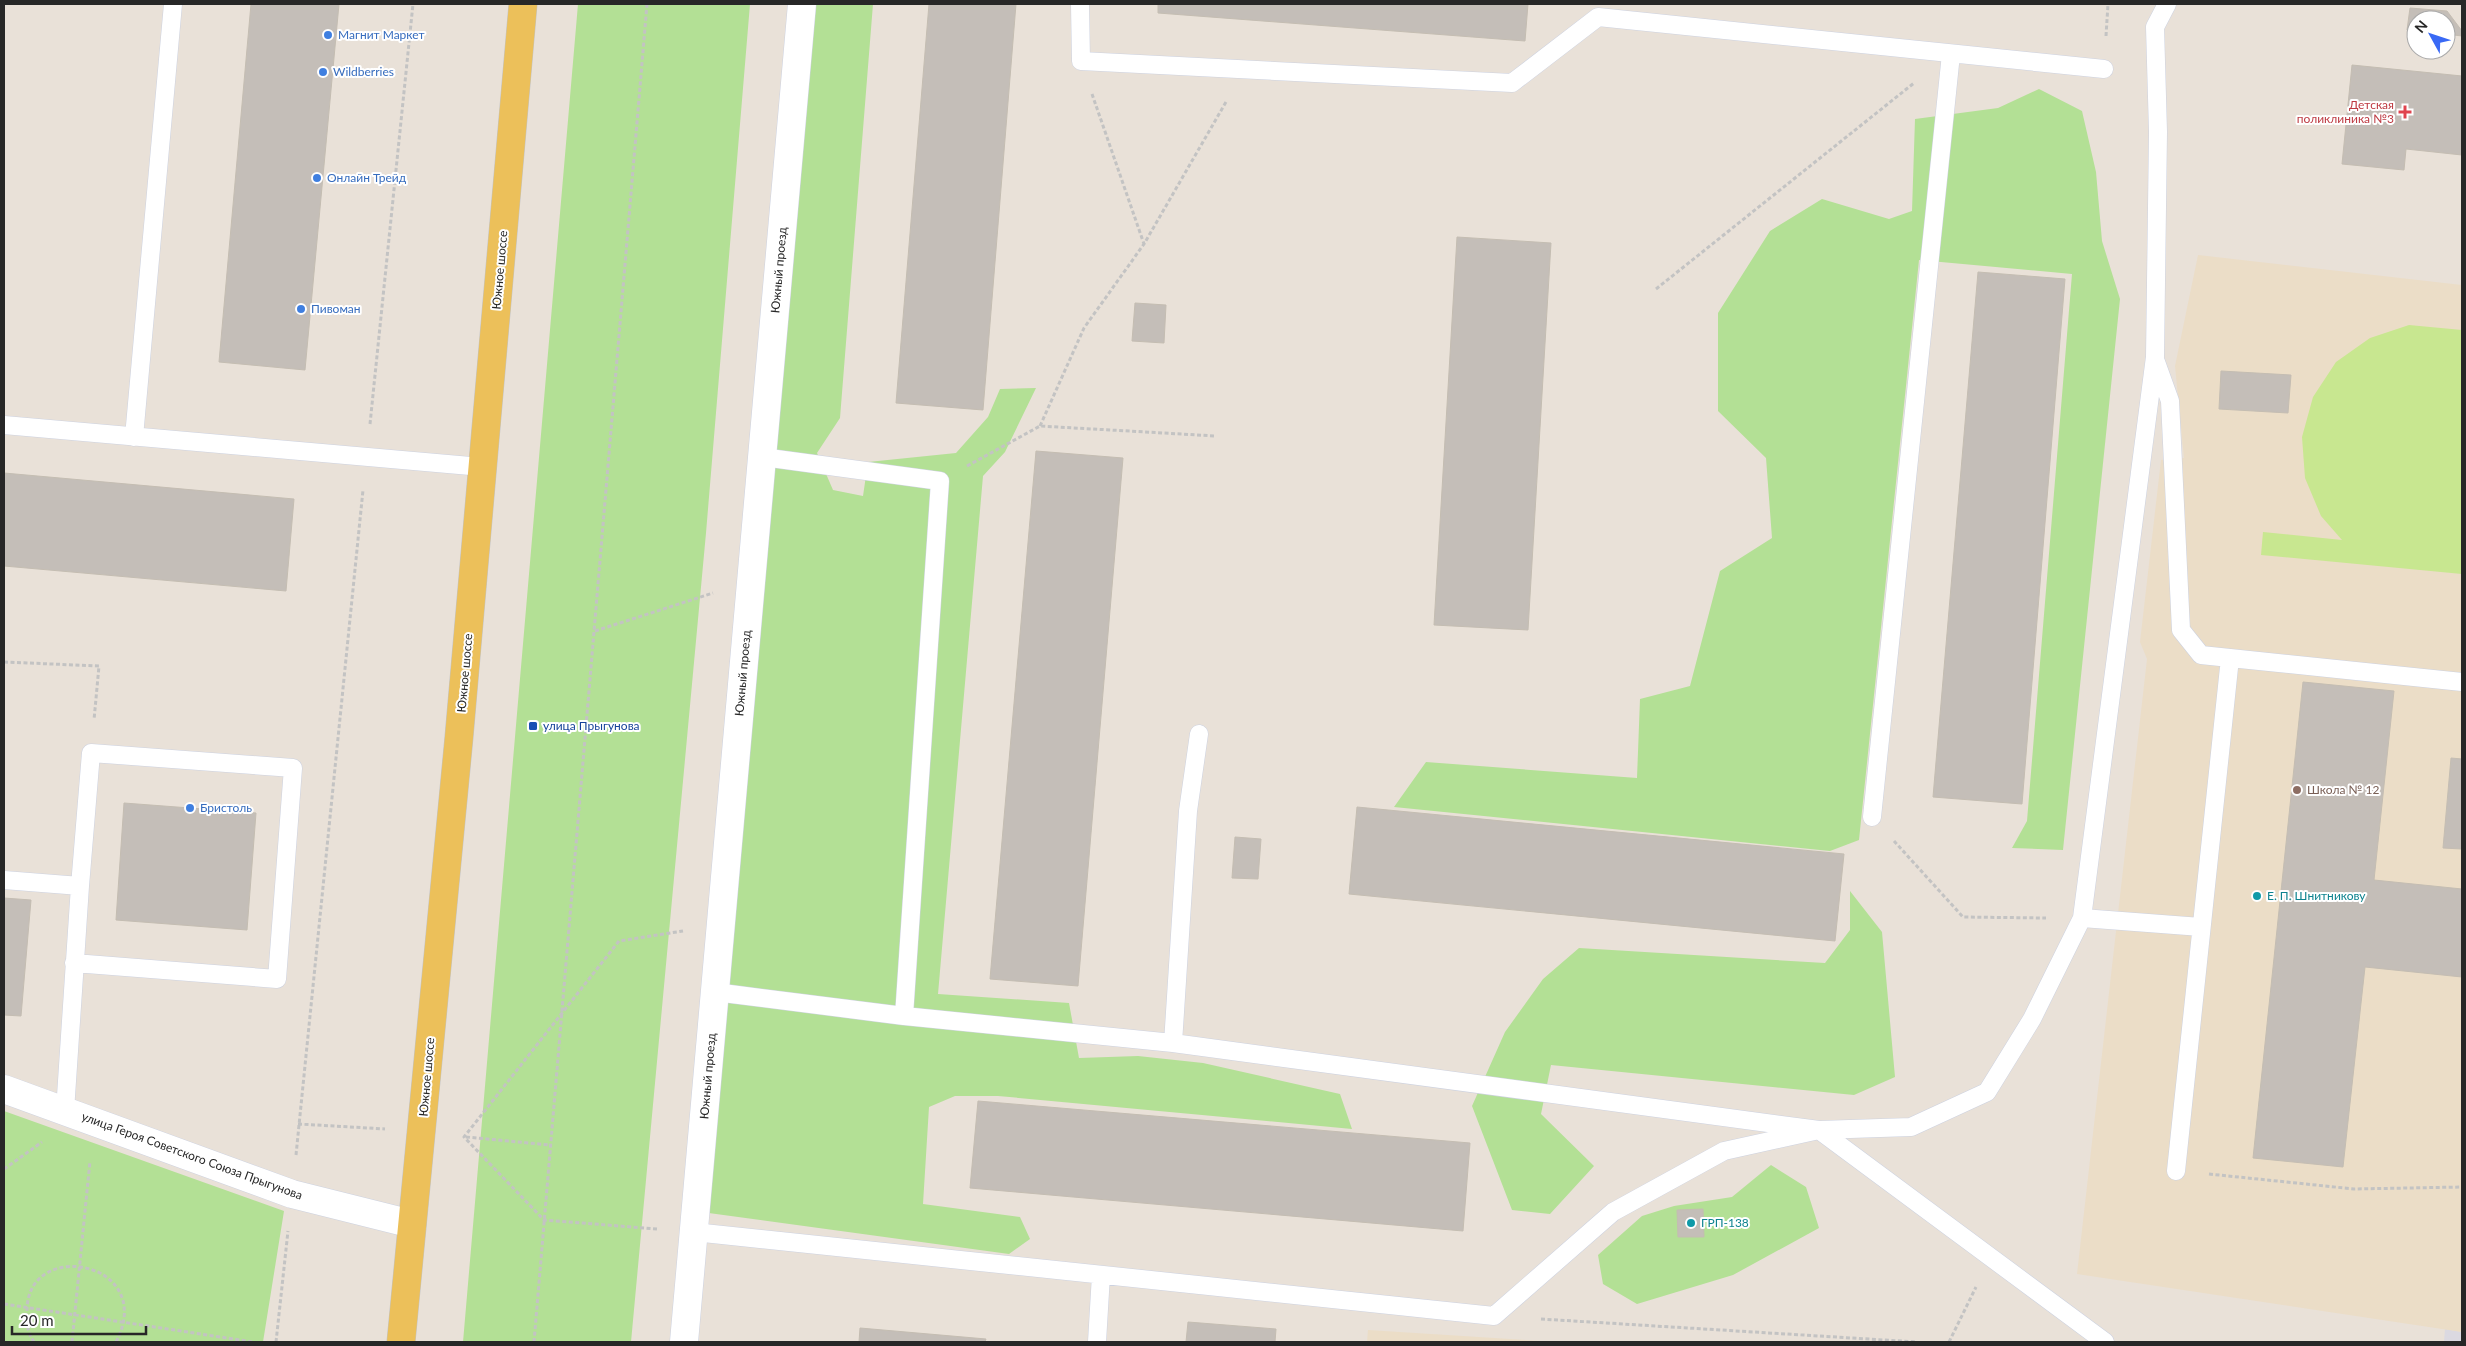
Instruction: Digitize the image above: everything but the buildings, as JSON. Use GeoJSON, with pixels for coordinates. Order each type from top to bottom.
{"type":"FeatureCollection","features":[{"type":"Feature","properties":{"kind":"main road","name":"Южное шоссе"},"geometry":{"type":"LineString","coordinates":[[401,1342],[459,737],[523,4]]}},
{"type":"Feature","properties":{"kind":"street","name":"Южный проезд"},"geometry":{"type":"LineString","coordinates":[[684,1342],[802,4]]}},
{"type":"Feature","properties":{"kind":"street","name":"улица Героя Советского Союза Прыгунова"},"geometry":{"type":"LineString","coordinates":[[4,1089],[292,1194],[412,1224]]}},
{"type":"Feature","properties":{"kind":"lane"},"geometry":{"type":"LineString","coordinates":[[134,437],[173,4]]}},
{"type":"Feature","properties":{"kind":"lane"},"geometry":{"type":"LineString","coordinates":[[1080,4],[1081,62],[1512,83],[1598,16],[2104,70]]}},
{"type":"Feature","properties":{"kind":"lane"},"geometry":{"type":"LineString","coordinates":[[715,992],[904,1016],[1173,1043],[1819,1130],[1911,1127],[1987,1092],[2032,1019],[2082,918],[2154,357],[2158,132],[2155,27],[2167,4]]}},
{"type":"Feature","properties":{"kind":"lane"},"geometry":{"type":"LineString","coordinates":[[1872,817],[1951,54]]}},
{"type":"Feature","properties":{"kind":"lane"},"geometry":{"type":"LineString","coordinates":[[2154,357],[2170,401],[2181,630],[2201,655],[2462,682]]}},
{"type":"Feature","properties":{"kind":"lane"},"geometry":{"type":"LineString","coordinates":[[4,425],[482,467]]}},
{"type":"Feature","properties":{"kind":"lane"},"geometry":{"type":"LineString","coordinates":[[762,457],[940,481],[904,1016]]}},
{"type":"Feature","properties":{"kind":"lane"},"geometry":{"type":"LineString","coordinates":[[2176,1171],[2230,658]]}},
{"type":"Feature","properties":{"kind":"lane"},"geometry":{"type":"LineString","coordinates":[[1173,1043],[1188,811],[1199,734]]}},
{"type":"Feature","properties":{"kind":"lane"},"geometry":{"type":"LineString","coordinates":[[65,1111],[74,963],[90,752],[293,768],[277,979],[74,963]]}},
{"type":"Feature","properties":{"kind":"lane"},"geometry":{"type":"LineString","coordinates":[[4,880],[80,886]]}},
{"type":"Feature","properties":{"kind":"lane"},"geometry":{"type":"LineString","coordinates":[[2082,918],[2201,927]]}},
{"type":"Feature","properties":{"kind":"lane"},"geometry":{"type":"LineString","coordinates":[[694,1232],[1494,1316],[1613,1212],[1724,1151],[1819,1130],[2105,1342]]}},
{"type":"Feature","properties":{"kind":"lane"},"geometry":{"type":"LineString","coordinates":[[1097,1342],[1101,1275]]}},
{"type":"Feature","properties":{"kind":"path"},"geometry":{"type":"LineString","coordinates":[[276,1342],[414,4]]}},
{"type":"Feature","properties":{"kind":"path"},"geometry":{"type":"LineString","coordinates":[[534,1342],[647,4]]}},
{"type":"Feature","properties":{"kind":"path"},"geometry":{"type":"LineString","coordinates":[[1656,289],[1951,54]]}},
{"type":"Feature","properties":{"kind":"path"},"geometry":{"type":"LineString","coordinates":[[1081,62],[1144,244]]}},
{"type":"Feature","properties":{"kind":"path"},"geometry":{"type":"LineString","coordinates":[[1040,426],[1084,328],[1144,244],[1244,70]]}},
{"type":"Feature","properties":{"kind":"path"},"geometry":{"type":"LineString","coordinates":[[940,481],[1040,426],[1216,436]]}},
{"type":"Feature","properties":{"kind":"path"},"geometry":{"type":"LineString","coordinates":[[594,631],[751,581]]}},
{"type":"Feature","properties":{"kind":"path"},"geometry":{"type":"LineString","coordinates":[[4,662],[99,666],[90,752]]}},
{"type":"Feature","properties":{"kind":"path"},"geometry":{"type":"LineString","coordinates":[[1872,817],[1963,917],[2082,918]]}},
{"type":"Feature","properties":{"kind":"path"},"geometry":{"type":"LineString","coordinates":[[694,1232],[544,1220],[464,1137],[619,941],[721,925]]}},
{"type":"Feature","properties":{"kind":"path"},"geometry":{"type":"LineString","coordinates":[[72,1342],[94,1122]]}},
{"type":"Feature","properties":{"kind":"path"},"geometry":{"type":"LineString","coordinates":[[2176,1171],[2354,1189],[2462,1187]]}},
{"type":"Feature","properties":{"kind":"path"},"geometry":{"type":"LineString","coordinates":[[1949,1342],[1990,1258]]}},
{"type":"Feature","properties":{"kind":"path"},"geometry":{"type":"LineString","coordinates":[[34,1342],[27,1327],[27,1307],[28,1298],[35,1286],[44,1276],[57,1269],[80,1266],[98,1271],[109,1279],[118,1290],[123,1304],[123,1322],[116,1342]]}},
{"type":"Feature","properties":{"kind":"path"},"geometry":{"type":"LineString","coordinates":[[4,1304],[253,1342]]}},
{"type":"Feature","properties":{"kind":"path"},"geometry":{"type":"LineString","coordinates":[[1494,1316],[1917,1342]]}},
{"type":"Feature","properties":{"kind":"shaded area","name":"Школа № 12"},"geometry":{"type":"Polygon","coordinates":[[[2198,255],[2462,285],[2462,1332],[2077,1274],[2147,659],[2140,642],[2161,460],[2184,458],[2175,366],[2198,255]]]}},
{"type":"Feature","properties":{"kind":"shaded area"},"geometry":{"type":"Polygon","coordinates":[[[2445,1329],[2462,1332],[2462,1342],[2444,1342],[2445,1329]]]}},
{"type":"Feature","properties":{"kind":"shaded area"},"geometry":{"type":"Polygon","coordinates":[[[1368,1330],[1557,1342],[1367,1342],[1368,1330]]]}},
{"type":"Feature","properties":{"kind":"green space"},"geometry":{"type":"Polygon","coordinates":[[[578,4],[750,4],[706,533],[631,1342],[463,1342],[578,4]]]}},
{"type":"Feature","properties":{"kind":"green space"},"geometry":{"type":"Polygon","coordinates":[[[796,4],[873,4],[840,418],[817,453],[833,490],[863,496],[868,462],[956,453],[988,417],[1000,389],[1036,388],[1005,452],[983,476],[938,994],[1069,1003],[1079,1058],[1138,1056],[1203,1063],[1340,1094],[1352,1129],[998,1096],[955,1096],[929,1107],[923,1204],[1020,1217],[1030,1239],[1009,1254],[694,1211],[796,4]]]}},
{"type":"Feature","properties":{"kind":"green space"},"geometry":{"type":"Polygon","coordinates":[[[2039,89],[2082,111],[2096,172],[2102,241],[2120,299],[2063,850],[2012,848],[2027,821],[2072,274],[1919,260],[1859,840],[1830,851],[1394,807],[1426,762],[1637,778],[1640,699],[1690,686],[1720,571],[1772,538],[1766,458],[1718,411],[1718,313],[1770,231],[1822,199],[1889,219],[1912,211],[1915,119],[1998,108],[2039,89]]]}},
{"type":"Feature","properties":{"kind":"green space"},"geometry":{"type":"Polygon","coordinates":[[[2409,325],[2462,330],[2462,574],[2261,555],[2263,532],[2342,540],[2321,516],[2305,478],[2302,437],[2313,397],[2336,362],[2370,338],[2409,325]]]}},
{"type":"Feature","properties":{"kind":"green space"},"geometry":{"type":"Polygon","coordinates":[[[1850,891],[1882,932],[1895,1077],[1854,1095],[1551,1065],[1541,1114],[1594,1166],[1550,1214],[1512,1210],[1472,1106],[1505,1032],[1543,979],[1579,948],[1825,963],[1850,930],[1850,891]]]}},
{"type":"Feature","properties":{"kind":"green space"},"geometry":{"type":"Polygon","coordinates":[[[4,1111],[284,1211],[263,1342],[4,1342],[4,1111]]]}},
{"type":"Feature","properties":{"kind":"green space"},"geometry":{"type":"Polygon","coordinates":[[[1771,1165],[1806,1187],[1819,1228],[1733,1275],[1637,1304],[1603,1284],[1598,1255],[1642,1216],[1674,1206],[1732,1197],[1771,1165]]]}},
{"type":"Feature","properties":{"kind":"place","name":"Магнит Маркет"},"geometry":{"type":"Point","coordinates":[328,35]}},
{"type":"Feature","properties":{"kind":"place","name":"Wildberries"},"geometry":{"type":"Point","coordinates":[323,72]}},
{"type":"Feature","properties":{"kind":"place","name":"Детская поликлиника №3"},"geometry":{"type":"Point","coordinates":[2405,112]}},
{"type":"Feature","properties":{"kind":"place","name":"Онлайн Трейд"},"geometry":{"type":"Point","coordinates":[317,178]}},
{"type":"Feature","properties":{"kind":"place","name":"Пивоман"},"geometry":{"type":"Point","coordinates":[301,309]}},
{"type":"Feature","properties":{"kind":"place","name":"улица Прыгунова"},"geometry":{"type":"Point","coordinates":[533,726]}},
{"type":"Feature","properties":{"kind":"place","name":"Школа № 12"},"geometry":{"type":"Point","coordinates":[2297,790]}},
{"type":"Feature","properties":{"kind":"place","name":"Бристоль"},"geometry":{"type":"Point","coordinates":[190,808]}},
{"type":"Feature","properties":{"kind":"place","name":"Е. П. Шнитникову"},"geometry":{"type":"Point","coordinates":[2257,896]}},
{"type":"Feature","properties":{"kind":"place","name":"ГРП-138"},"geometry":{"type":"Point","coordinates":[1691,1223]}}]}
